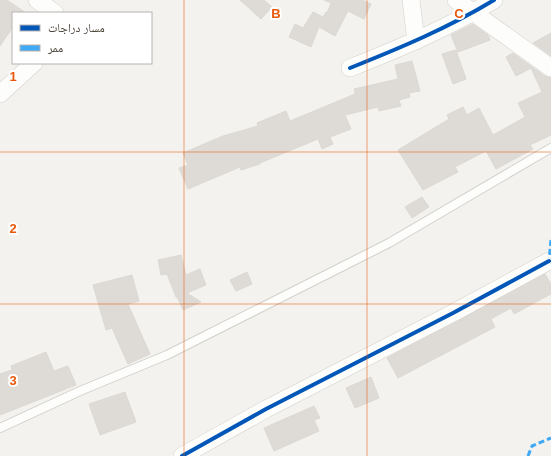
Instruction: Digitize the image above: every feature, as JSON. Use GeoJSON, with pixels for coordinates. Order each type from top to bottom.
{"type":"FeatureCollection","features":[{"type":"Feature","properties":{"kind":"street"},"geometry":{"type":"LineString","coordinates":[[37,0],[54,12]]}},
{"type":"Feature","properties":{"kind":"street"},"geometry":{"type":"LineString","coordinates":[[411,0],[416,41]]}},
{"type":"Feature","properties":{"kind":"street"},"geometry":{"type":"LineString","coordinates":[[456,0],[551,68]]}},
{"type":"Feature","properties":{"kind":"street"},"geometry":{"type":"LineString","coordinates":[[350,68],[416,41],[473,13],[494,0]]}},
{"type":"Feature","properties":{"kind":"street"},"geometry":{"type":"LineString","coordinates":[[0,94],[33,64]]}},
{"type":"Feature","properties":{"kind":"street"},"geometry":{"type":"LineString","coordinates":[[182,456],[266,409],[453,313],[549,261]]}},
{"type":"Feature","properties":{"kind":"lane"},"geometry":{"type":"LineString","coordinates":[[0,428],[80,391],[167,356],[389,243],[551,148]]}},
{"type":"Feature","properties":{"kind":"building"},"geometry":{"type":"Polygon","coordinates":[[[0,0],[7,0],[25,12],[12,12],[12,28],[0,46],[0,0]]]}},
{"type":"Feature","properties":{"kind":"building"},"geometry":{"type":"Polygon","coordinates":[[[240,0],[264,0],[272,7],[261,19],[240,0]]]}},
{"type":"Feature","properties":{"kind":"building"},"geometry":{"type":"Polygon","coordinates":[[[324,0],[362,0],[371,4],[364,19],[348,11],[335,36],[319,27],[311,47],[289,37],[295,24],[303,28],[313,12],[323,17],[326,12],[327,13],[331,3],[324,0]]]}},
{"type":"Feature","properties":{"kind":"building"},"geometry":{"type":"Polygon","coordinates":[[[473,24],[488,35],[490,40],[458,52],[451,35],[473,24]]]}},
{"type":"Feature","properties":{"kind":"building"},"geometry":{"type":"Polygon","coordinates":[[[551,33],[551,56],[533,43],[551,33]]]}},
{"type":"Feature","properties":{"kind":"building"},"geometry":{"type":"Polygon","coordinates":[[[456,50],[466,79],[453,84],[442,54],[456,50]]]}},
{"type":"Feature","properties":{"kind":"building"},"geometry":{"type":"Polygon","coordinates":[[[513,53],[545,76],[551,78],[551,135],[530,145],[533,149],[496,169],[486,151],[455,167],[458,172],[423,190],[398,150],[449,119],[447,115],[463,107],[467,115],[479,108],[493,135],[525,117],[518,103],[542,92],[531,68],[516,76],[506,57],[513,53]]]}},
{"type":"Feature","properties":{"kind":"building"},"geometry":{"type":"Polygon","coordinates":[[[412,61],[420,91],[409,93],[410,97],[399,100],[401,106],[379,111],[378,107],[345,115],[351,129],[330,137],[333,144],[322,149],[318,139],[260,164],[241,170],[240,167],[188,189],[179,168],[188,165],[183,153],[223,136],[258,126],[257,123],[286,111],[290,121],[355,94],[354,89],[398,79],[395,65],[412,61]]]}},
{"type":"Feature","properties":{"kind":"building"},"geometry":{"type":"Polygon","coordinates":[[[422,197],[429,207],[412,218],[405,207],[422,197]]]}},
{"type":"Feature","properties":{"kind":"building"},"geometry":{"type":"Polygon","coordinates":[[[181,255],[186,275],[200,269],[206,285],[187,293],[201,302],[183,310],[167,274],[161,275],[158,260],[181,255]]]}},
{"type":"Feature","properties":{"kind":"building"},"geometry":{"type":"Polygon","coordinates":[[[247,272],[252,284],[236,291],[230,280],[247,272]]]}},
{"type":"Feature","properties":{"kind":"building"},"geometry":{"type":"Polygon","coordinates":[[[545,274],[551,284],[551,294],[514,314],[511,308],[491,319],[495,327],[398,378],[387,358],[545,274]]]}},
{"type":"Feature","properties":{"kind":"building"},"geometry":{"type":"Polygon","coordinates":[[[132,275],[139,301],[128,304],[150,354],[128,364],[112,328],[106,330],[93,285],[132,275]]]}},
{"type":"Feature","properties":{"kind":"building"},"geometry":{"type":"Polygon","coordinates":[[[46,352],[54,371],[68,366],[76,385],[0,415],[0,374],[12,370],[11,366],[46,352]]]}},
{"type":"Feature","properties":{"kind":"building"},"geometry":{"type":"Polygon","coordinates":[[[371,377],[379,398],[355,408],[346,388],[371,377]]]}},
{"type":"Feature","properties":{"kind":"building"},"geometry":{"type":"Polygon","coordinates":[[[125,392],[136,422],[100,435],[89,404],[125,392]]]}},
{"type":"Feature","properties":{"kind":"building"},"geometry":{"type":"Polygon","coordinates":[[[314,406],[320,418],[314,420],[319,431],[274,451],[264,428],[314,406]]]}},
{"type":"Feature","properties":{"kind":"marked path"},"geometry":{"type":"LineString","coordinates":[[551,240],[549,261],[551,264]]}},
{"type":"Feature","properties":{"kind":"marked path"},"geometry":{"type":"LineString","coordinates":[[528,456],[532,446],[551,438]]}},
{"type":"Feature","properties":{"kind":"cycle path"},"geometry":{"type":"LineString","coordinates":[[350,68],[441,29],[494,0]]}},
{"type":"Feature","properties":{"kind":"cycle path"},"geometry":{"type":"LineString","coordinates":[[182,456],[266,409],[453,313],[549,261]]}}]}
